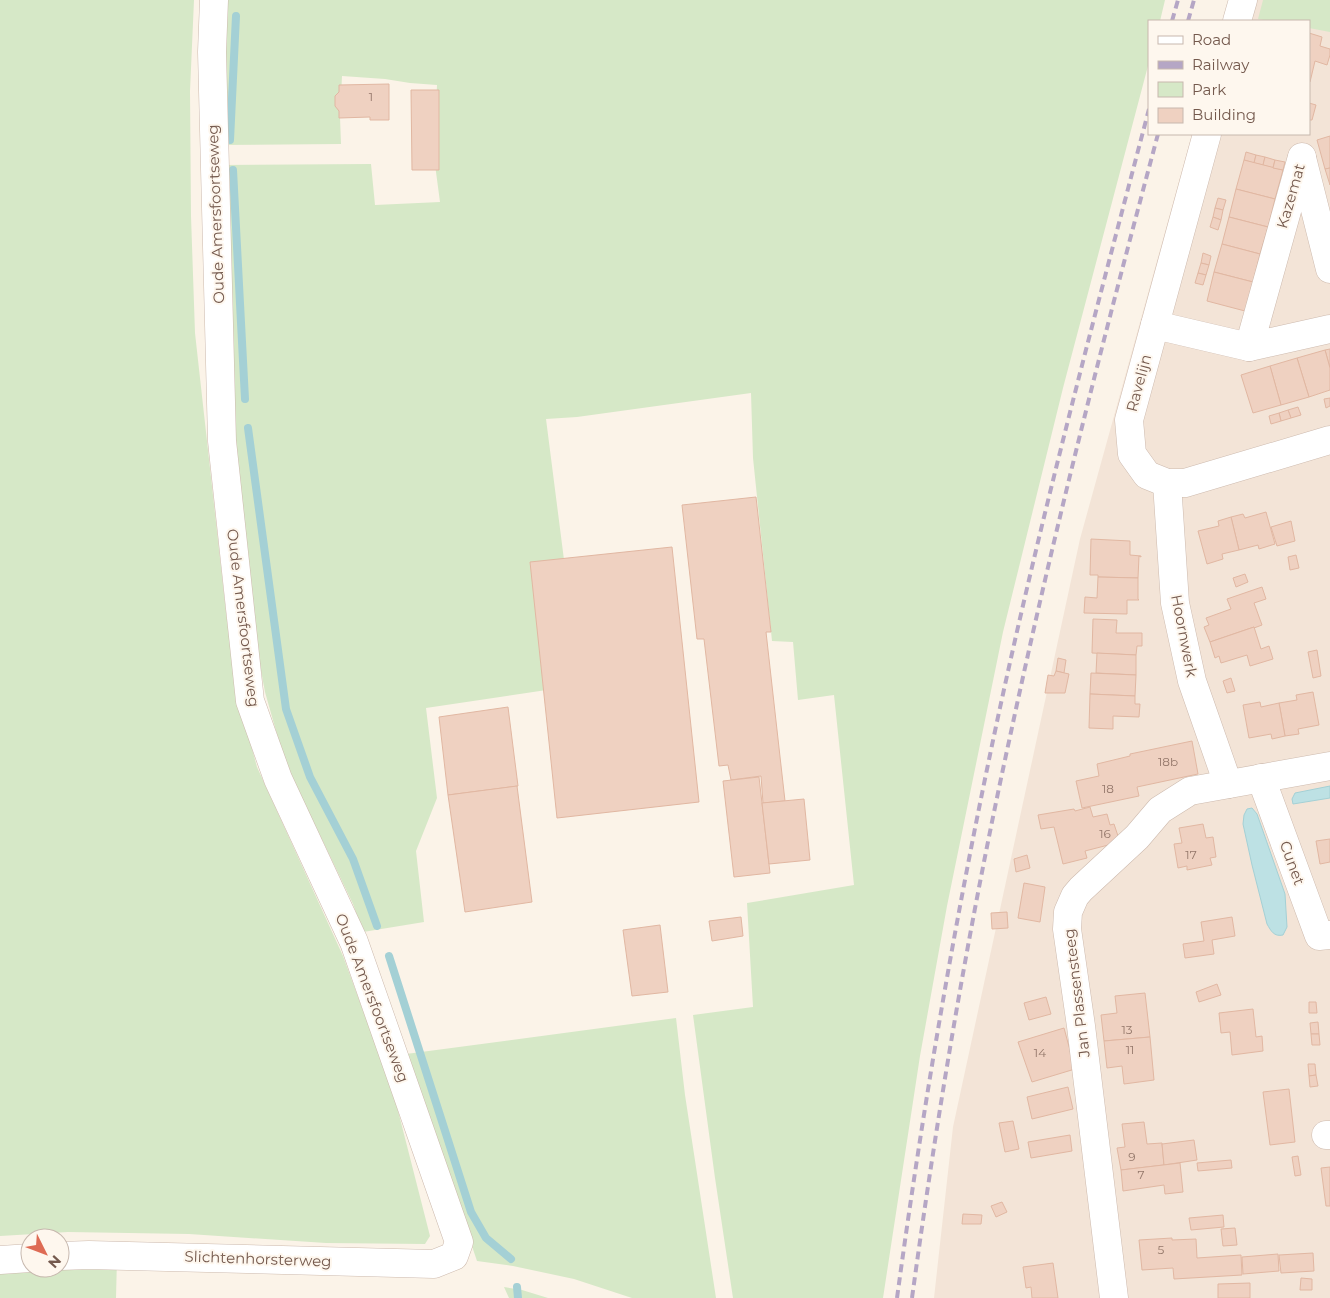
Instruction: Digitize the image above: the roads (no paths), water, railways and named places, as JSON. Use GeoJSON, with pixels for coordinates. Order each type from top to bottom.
{"type":"FeatureCollection","features":[{"type":"Feature","properties":{"kind":"street","name":"Oude Amersfoortseweg"},"geometry":{"type":"LineString","coordinates":[[214,0],[212,52],[222,441],[250,701],[278,779],[354,942],[460,1242],[454,1256]]}},
{"type":"Feature","properties":{"kind":"street"},"geometry":{"type":"LineString","coordinates":[[1237,20],[1243,0]]}},
{"type":"Feature","properties":{"kind":"street","name":"Ravelijn"},"geometry":{"type":"LineString","coordinates":[[1207,135],[1129,420],[1132,454],[1147,475],[1167,483],[1185,484],[1330,440]]}},
{"type":"Feature","properties":{"kind":"street","name":"Kazemat"},"geometry":{"type":"LineString","coordinates":[[1249,347],[1302,157],[1330,269]]}},
{"type":"Feature","properties":{"kind":"street"},"geometry":{"type":"LineString","coordinates":[[1155,325],[1249,347],[1330,329]]}},
{"type":"Feature","properties":{"kind":"street","name":"Hoornwerk"},"geometry":{"type":"LineString","coordinates":[[1167,483],[1175,603],[1192,681],[1228,784]]}},
{"type":"Feature","properties":{"kind":"street","name":"Jan Plassensteeg"},"geometry":{"type":"LineString","coordinates":[[1114,1298],[1081,1026],[1067,929],[1068,912],[1081,889],[1137,837],[1160,810],[1190,792],[1330,766]]}},
{"type":"Feature","properties":{"kind":"street","name":"Cunet"},"geometry":{"type":"LineString","coordinates":[[1261,778],[1319,936],[1330,935]]}},
{"type":"Feature","properties":{"kind":"street","name":"Slichtenhorsterweg"},"geometry":{"type":"LineString","coordinates":[[70,1256],[434,1264],[454,1256]]}},
{"type":"Feature","properties":{"kind":"street"},"geometry":{"type":"LineString","coordinates":[[0,1260],[20,1259]]}},
{"type":"Feature","properties":{"kind":"water"},"geometry":{"type":"Polygon","coordinates":[[[1330,786],[1330,798],[1293,804],[1292,799],[1295,793],[1330,786]]]}},
{"type":"Feature","properties":{"kind":"water"},"geometry":{"type":"Polygon","coordinates":[[[1252,808],[1257,814],[1285,894],[1287,927],[1283,935],[1275,934],[1267,924],[1252,865],[1243,824],[1247,809],[1252,808]]]}},
{"type":"Feature","properties":{"kind":"waterway"},"geometry":{"type":"LineString","coordinates":[[230,140],[236,16]]}},
{"type":"Feature","properties":{"kind":"waterway"},"geometry":{"type":"LineString","coordinates":[[233,170],[245,399]]}},
{"type":"Feature","properties":{"kind":"waterway"},"geometry":{"type":"LineString","coordinates":[[248,428],[286,709],[310,777],[353,859],[377,926]]}},
{"type":"Feature","properties":{"kind":"waterway"},"geometry":{"type":"LineString","coordinates":[[389,956],[471,1212],[486,1238],[511,1259]]}},
{"type":"Feature","properties":{"kind":"waterway"},"geometry":{"type":"LineString","coordinates":[[517,1287],[518,1298]]}},
{"type":"Feature","properties":{"kind":"railway"},"geometry":{"type":"LineString","coordinates":[[1172,20],[1178,0]]}},
{"type":"Feature","properties":{"kind":"railway"},"geometry":{"type":"LineString","coordinates":[[1188,20],[1194,0]]}},
{"type":"Feature","properties":{"kind":"railway"},"geometry":{"type":"LineString","coordinates":[[897,1298],[939,1023],[964,886],[1008,669],[1086,349],[1148,113]]}},
{"type":"Feature","properties":{"kind":"railway"},"geometry":{"type":"LineString","coordinates":[[912,1298],[956,1014],[996,802],[1062,507],[1158,135]]}}]}
